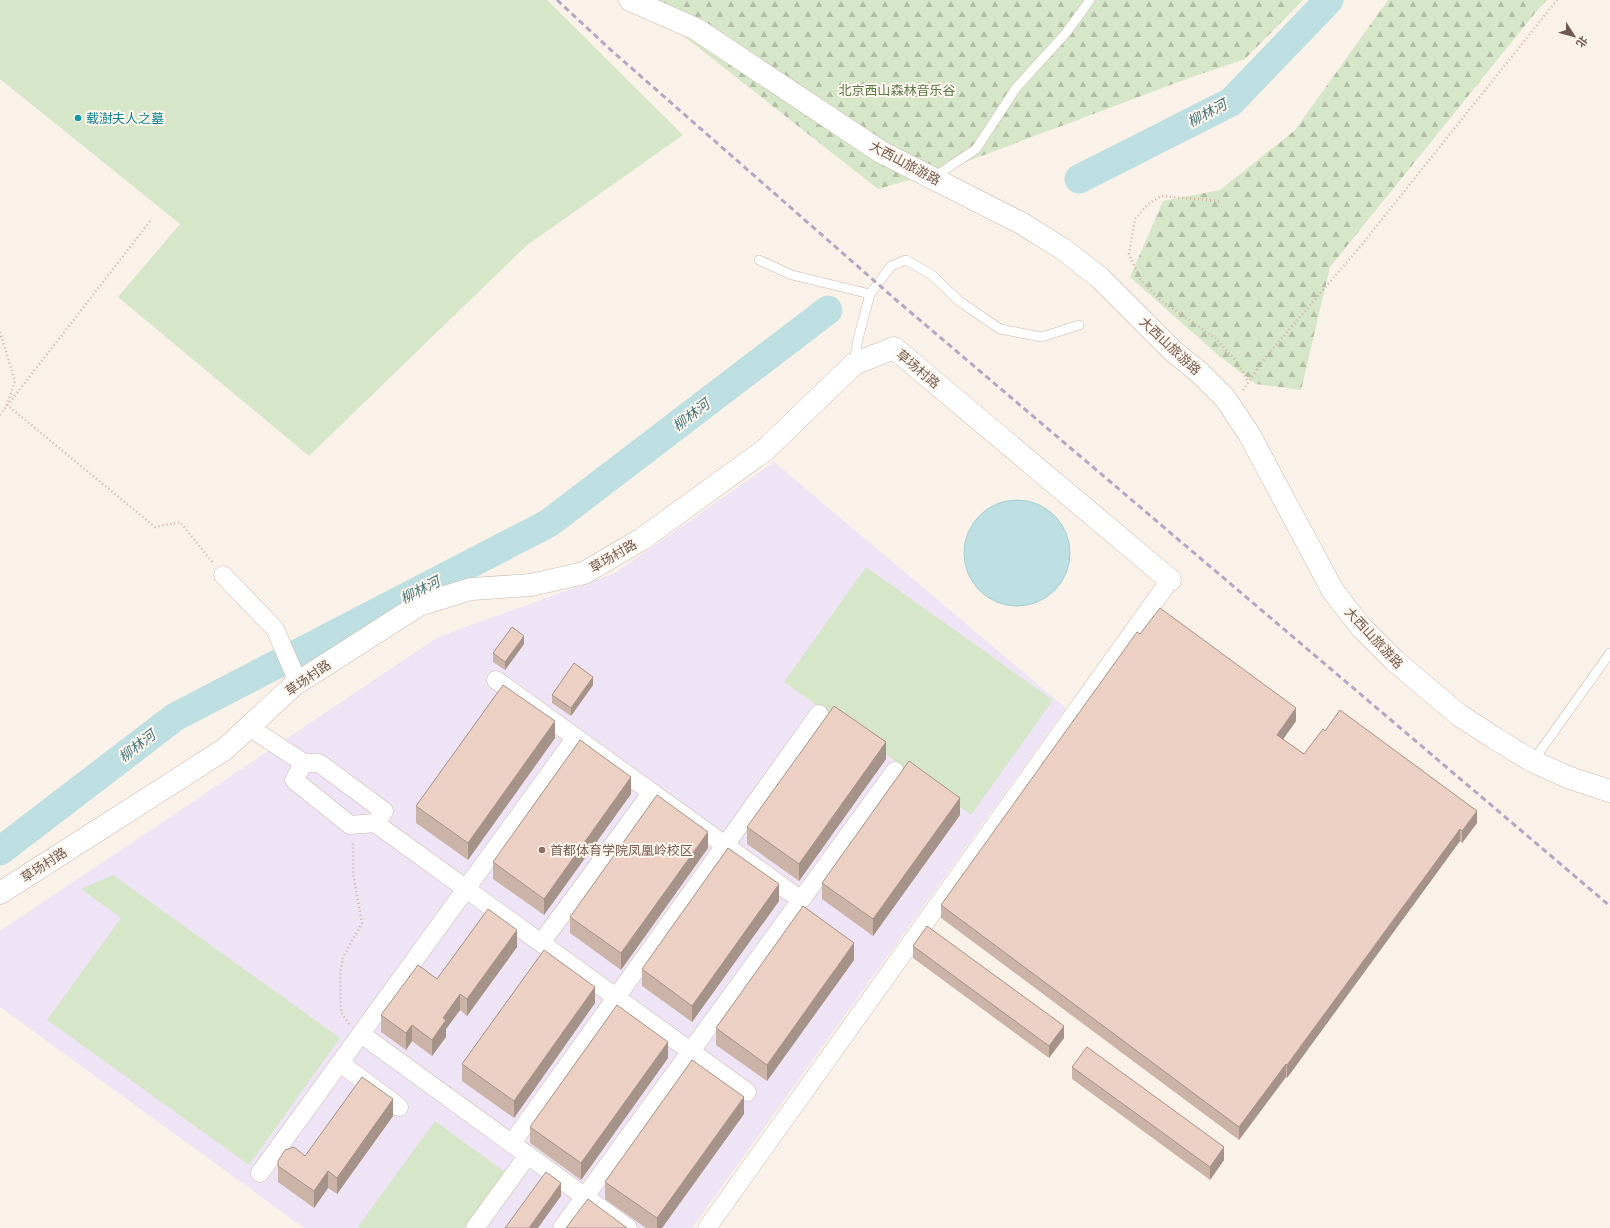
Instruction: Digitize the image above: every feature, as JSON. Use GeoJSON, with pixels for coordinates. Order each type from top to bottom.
{"type":"FeatureCollection","features":[{"type":"Feature","properties":{"kind":"street","name":"大西山旅游路"},"geometry":{"type":"LineString","coordinates":[[630,0],[696,29],[881,152],[1021,223],[1069,254],[1100,278],[1173,351],[1220,393],[1231,407],[1253,441],[1333,591],[1361,627],[1395,662],[1454,711],[1532,761],[1570,778],[1610,791]]}},
{"type":"Feature","properties":{"kind":"street","name":"草场村路"},"geometry":{"type":"LineString","coordinates":[[0,893],[225,749],[249,727],[296,677],[419,605],[471,589],[531,585],[584,573],[642,539],[765,450],[854,364],[894,348],[1170,580]]}},
{"type":"Feature","properties":{"kind":"street"},"geometry":{"type":"LineString","coordinates":[[223,575],[275,629],[296,677]]}},
{"type":"Feature","properties":{"kind":"street"},"geometry":{"type":"LineString","coordinates":[[707,1228],[1170,580]]}},
{"type":"Feature","properties":{"kind":"street"},"geometry":{"type":"LineString","coordinates":[[496,680],[801,900]]}},
{"type":"Feature","properties":{"kind":"street"},"geometry":{"type":"LineString","coordinates":[[512,1143],[819,714]]}},
{"type":"Feature","properties":{"kind":"street"},"geometry":{"type":"LineString","coordinates":[[249,727],[304,763],[319,763],[384,811],[375,823]]}},
{"type":"Feature","properties":{"kind":"street"},"geometry":{"type":"LineString","coordinates":[[260,1173],[576,737]]}},
{"type":"Feature","properties":{"kind":"street"},"geometry":{"type":"LineString","coordinates":[[304,763],[294,780],[350,825],[375,823],[747,1092]]}},
{"type":"Feature","properties":{"kind":"street"},"geometry":{"type":"LineString","coordinates":[[562,1228],[895,771]]}},
{"type":"Feature","properties":{"kind":"street"},"geometry":{"type":"LineString","coordinates":[[541,943],[652,792]]}},
{"type":"Feature","properties":{"kind":"street"},"geometry":{"type":"LineString","coordinates":[[360,1034],[628,1228]]}},
{"type":"Feature","properties":{"kind":"street"},"geometry":{"type":"LineString","coordinates":[[340,1063],[399,1107]]}},
{"type":"Feature","properties":{"kind":"street"},"geometry":{"type":"LineString","coordinates":[[475,1228],[528,1155]]}},
{"type":"Feature","properties":{"kind":"lane"},"geometry":{"type":"LineString","coordinates":[[932,178],[976,149],[1016,88],[1066,33],[1090,0]]}},
{"type":"Feature","properties":{"kind":"lane"},"geometry":{"type":"LineString","coordinates":[[759,260],[792,275],[870,294]]}},
{"type":"Feature","properties":{"kind":"lane"},"geometry":{"type":"LineString","coordinates":[[854,364],[858,338],[870,294],[891,266],[906,260],[932,275],[959,301],[1000,328],[1042,337],[1079,325]]}},
{"type":"Feature","properties":{"kind":"lane"},"geometry":{"type":"LineString","coordinates":[[1532,761],[1610,653]]}},
{"type":"Feature","properties":{"kind":"path"},"geometry":{"type":"LineString","coordinates":[[1231,407],[1264,359],[1364,242],[1557,0]]}},
{"type":"Feature","properties":{"kind":"path"},"geometry":{"type":"LineString","coordinates":[[1219,202],[1161,196],[1148,204],[1135,219],[1129,254],[1140,279],[1159,299],[1215,338],[1238,364],[1248,382]]}},
{"type":"Feature","properties":{"kind":"path"},"geometry":{"type":"LineString","coordinates":[[0,414],[152,220]]}},
{"type":"Feature","properties":{"kind":"path"},"geometry":{"type":"LineString","coordinates":[[0,332],[15,381],[7,405]]}},
{"type":"Feature","properties":{"kind":"path"},"geometry":{"type":"LineString","coordinates":[[7,405],[155,527],[180,522],[223,575]]}},
{"type":"Feature","properties":{"kind":"path"},"geometry":{"type":"LineString","coordinates":[[354,825],[353,873],[362,923],[343,956],[340,975],[341,1012],[350,1025],[360,1034]]}},
{"type":"Feature","properties":{"kind":"shaded area","name":"首都体育学院凤凰岭校区"},"geometry":{"type":"Polygon","coordinates":[[[774,462],[1066,708],[692,1228],[304,1228],[0,1007],[0,931],[438,637],[615,573],[774,462]]]}},
{"type":"Feature","properties":{"kind":"green space"},"geometry":{"type":"Polygon","coordinates":[[[0,0],[547,0],[683,135],[526,246],[309,456],[118,297],[180,224],[0,79],[0,0]]]}},
{"type":"Feature","properties":{"kind":"green space","name":"北京西山森林音乐谷"},"geometry":{"type":"Polygon","coordinates":[[[638,0],[1303,0],[1245,59],[1192,77],[947,169],[878,189],[638,0]]]}},
{"type":"Feature","properties":{"kind":"green space"},"geometry":{"type":"Polygon","coordinates":[[[1388,0],[1547,0],[1330,267],[1301,390],[1256,384],[1218,355],[1130,277],[1163,201],[1220,190],[1295,130],[1388,0]]]}},
{"type":"Feature","properties":{"kind":"green space"},"geometry":{"type":"Polygon","coordinates":[[[866,567],[1053,700],[971,815],[784,682],[866,567]]]}},
{"type":"Feature","properties":{"kind":"green space"},"geometry":{"type":"Polygon","coordinates":[[[113,875],[340,1038],[249,1165],[47,1020],[121,918],[81,889],[113,875]]]}},
{"type":"Feature","properties":{"kind":"green space"},"geometry":{"type":"Polygon","coordinates":[[[435,1121],[505,1172],[464,1228],[357,1228],[435,1121]]]}},
{"type":"Feature","properties":{"kind":"water"},"geometry":{"type":"Polygon","coordinates":[[[1017,500],[1037,504],[1054,516],[1066,533],[1070,553],[1066,573],[1054,590],[1037,602],[1017,606],[997,602],[980,590],[968,573],[964,553],[968,533],[980,516],[997,504],[1017,500]]]}},
{"type":"Feature","properties":{"kind":"building"},"geometry":{"type":"Polygon","coordinates":[[[1160,608],[1296,708],[1277,735],[1304,754],[1323,729],[1325,731],[1340,710],[1477,811],[1462,831],[1460,829],[1287,1065],[1286,1064],[1239,1127],[941,905],[1137,632],[1140,634],[1160,608]]]}},
{"type":"Feature","properties":{"kind":"building"},"geometry":{"type":"Polygon","coordinates":[[[512,627],[524,636],[505,662],[493,653],[512,627]]]}},
{"type":"Feature","properties":{"kind":"building"},"geometry":{"type":"Polygon","coordinates":[[[574,663],[593,677],[571,708],[552,695],[574,663]]]}},
{"type":"Feature","properties":{"kind":"building"},"geometry":{"type":"Polygon","coordinates":[[[503,685],[555,721],[468,843],[416,806],[503,685]]]}},
{"type":"Feature","properties":{"kind":"building"},"geometry":{"type":"Polygon","coordinates":[[[834,706],[886,742],[799,864],[747,827],[834,706]]]}},
{"type":"Feature","properties":{"kind":"building"},"geometry":{"type":"Polygon","coordinates":[[[580,740],[631,777],[544,899],[493,862],[580,740]]]}},
{"type":"Feature","properties":{"kind":"building"},"geometry":{"type":"Polygon","coordinates":[[[909,761],[960,798],[873,919],[822,883],[909,761]]]}},
{"type":"Feature","properties":{"kind":"building"},"geometry":{"type":"Polygon","coordinates":[[[657,795],[708,832],[621,953],[570,917],[657,795]]]}},
{"type":"Feature","properties":{"kind":"building"},"geometry":{"type":"Polygon","coordinates":[[[728,848],[779,884],[692,1006],[642,969],[728,848]]]}},
{"type":"Feature","properties":{"kind":"building"},"geometry":{"type":"Polygon","coordinates":[[[803,906],[854,943],[767,1065],[716,1028],[803,906]]]}},
{"type":"Feature","properties":{"kind":"building"},"geometry":{"type":"Polygon","coordinates":[[[488,909],[517,930],[467,999],[460,994],[443,1018],[446,1020],[432,1040],[412,1025],[406,1033],[381,1015],[418,965],[437,979],[488,909]]]}},
{"type":"Feature","properties":{"kind":"building"},"geometry":{"type":"Polygon","coordinates":[[[927,926],[1064,1026],[1049,1046],[913,946],[927,926]]]}},
{"type":"Feature","properties":{"kind":"building"},"geometry":{"type":"Polygon","coordinates":[[[544,950],[595,987],[514,1101],[462,1064],[544,950]]]}},
{"type":"Feature","properties":{"kind":"building"},"geometry":{"type":"Polygon","coordinates":[[[617,1005],[668,1042],[581,1163],[530,1127],[617,1005]]]}},
{"type":"Feature","properties":{"kind":"building"},"geometry":{"type":"Polygon","coordinates":[[[1087,1047],[1224,1147],[1210,1167],[1072,1067],[1087,1047]]]}},
{"type":"Feature","properties":{"kind":"building"},"geometry":{"type":"Polygon","coordinates":[[[692,1060],[744,1097],[657,1218],[605,1182],[692,1060]]]}},
{"type":"Feature","properties":{"kind":"building"},"geometry":{"type":"Polygon","coordinates":[[[362,1077],[393,1099],[337,1178],[328,1171],[314,1191],[278,1166],[278,1161],[285,1150],[294,1147],[305,1156],[362,1077]]]}},
{"type":"Feature","properties":{"kind":"building"},"geometry":{"type":"Polygon","coordinates":[[[546,1172],[561,1183],[529,1228],[505,1228],[546,1172]]]}},
{"type":"Feature","properties":{"kind":"building"},"geometry":{"type":"Polygon","coordinates":[[[588,1199],[627,1228],[566,1228],[588,1199]]]}},
{"type":"Feature","properties":{"kind":"waterway","name":"柳林河"},"geometry":{"type":"LineString","coordinates":[[1079,179],[1231,102],[1329,0]]}},
{"type":"Feature","properties":{"kind":"waterway","name":"柳林河"},"geometry":{"type":"LineString","coordinates":[[0,851],[175,717],[549,523],[828,310]]}},
{"type":"Feature","properties":{"kind":"railway"},"geometry":{"type":"LineString","coordinates":[[557,0],[612,51],[895,299],[1610,906]]}},
{"type":"Feature","properties":{"kind":"place","name":"载澍夫人之墓"},"geometry":{"type":"Point","coordinates":[78,118]}},
{"type":"Feature","properties":{"kind":"place","name":"首都体育学院凤凰岭校区"},"geometry":{"type":"Point","coordinates":[542,850]}}]}
